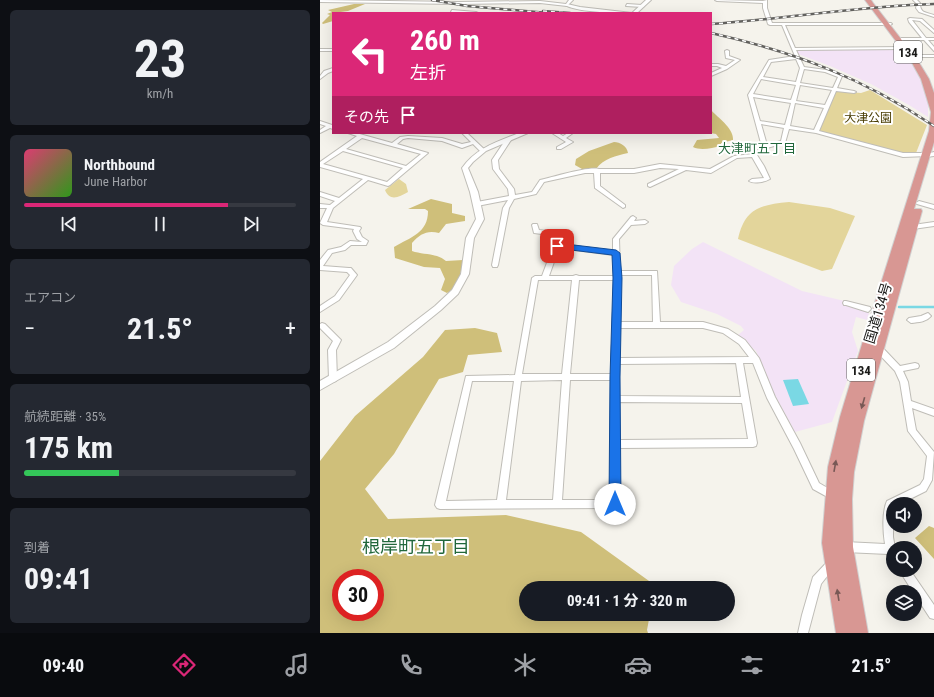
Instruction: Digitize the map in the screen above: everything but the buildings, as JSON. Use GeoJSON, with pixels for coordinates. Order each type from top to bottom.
{"type":"FeatureCollection","features":[{"type":"Feature","properties":{"kind":"highway","name":"国道134号"},"geometry":{"type":"LineString","coordinates":[[868,0],[915,56],[927,72],[934,87]]}},
{"type":"Feature","properties":{"kind":"highway","name":"国道134号"},"geometry":{"type":"LineString","coordinates":[[846,633],[830,543],[838,497],[847,472],[858,421],[932,153],[934,112],[933,100],[926,79],[873,0]]}},
{"type":"Feature","properties":{"kind":"highway","name":"国道134号"},"geometry":{"type":"LineString","coordinates":[[859,633],[845,547],[835,467],[847,417],[932,153]]}},
{"type":"Feature","properties":{"kind":"street"},"geometry":{"type":"LineString","coordinates":[[451,12],[462,0]]}},
{"type":"Feature","properties":{"kind":"street"},"geometry":{"type":"LineString","coordinates":[[567,5],[571,0]]}},
{"type":"Feature","properties":{"kind":"street"},"geometry":{"type":"LineString","coordinates":[[635,12],[649,0]]}},
{"type":"Feature","properties":{"kind":"street"},"geometry":{"type":"LineString","coordinates":[[717,0],[765,1],[770,24],[888,24]]}},
{"type":"Feature","properties":{"kind":"street"},"geometry":{"type":"LineString","coordinates":[[915,0],[919,4],[918,8],[920,12],[934,16]]}},
{"type":"Feature","properties":{"kind":"street"},"geometry":{"type":"LineString","coordinates":[[320,1],[458,3],[482,1],[546,2],[614,12]]}},
{"type":"Feature","properties":{"kind":"street"},"geometry":{"type":"LineString","coordinates":[[475,12],[482,1]]}},
{"type":"Feature","properties":{"kind":"street"},"geometry":{"type":"LineString","coordinates":[[627,4],[642,6]]}},
{"type":"Feature","properties":{"kind":"street"},"geometry":{"type":"LineString","coordinates":[[934,32],[928,22],[919,19],[910,19],[910,22],[934,50]]}},
{"type":"Feature","properties":{"kind":"street"},"geometry":{"type":"LineString","coordinates":[[476,204],[534,193],[542,181],[572,173],[597,170],[634,171],[660,166],[686,168],[714,173],[736,157],[754,155],[764,147],[783,142],[802,68],[783,24]]}},
{"type":"Feature","properties":{"kind":"street"},"geometry":{"type":"LineString","coordinates":[[902,39],[934,39]]}},
{"type":"Feature","properties":{"kind":"street"},"geometry":{"type":"LineString","coordinates":[[794,49],[905,48]]}},
{"type":"Feature","properties":{"kind":"street"},"geometry":{"type":"LineString","coordinates":[[320,50],[332,50]]}},
{"type":"Feature","properties":{"kind":"street"},"geometry":{"type":"LineString","coordinates":[[712,75],[738,60],[727,57],[727,51]]}},
{"type":"Feature","properties":{"kind":"street"},"geometry":{"type":"LineString","coordinates":[[915,56],[934,56]]}},
{"type":"Feature","properties":{"kind":"street"},"geometry":{"type":"LineString","coordinates":[[764,147],[750,96],[770,61],[798,57]]}},
{"type":"Feature","properties":{"kind":"street"},"geometry":{"type":"LineString","coordinates":[[712,65],[718,65],[726,68]]}},
{"type":"Feature","properties":{"kind":"street"},"geometry":{"type":"LineString","coordinates":[[802,68],[826,71],[839,76],[835,89],[816,132]]}},
{"type":"Feature","properties":{"kind":"street"},"geometry":{"type":"LineString","coordinates":[[320,78],[326,72],[332,69]]}},
{"type":"Feature","properties":{"kind":"street"},"geometry":{"type":"LineString","coordinates":[[760,78],[854,92]]}},
{"type":"Feature","properties":{"kind":"street"},"geometry":{"type":"LineString","coordinates":[[750,96],[827,107]]}},
{"type":"Feature","properties":{"kind":"street"},"geometry":{"type":"LineString","coordinates":[[320,122],[332,127]]}},
{"type":"Feature","properties":{"kind":"street"},"geometry":{"type":"LineString","coordinates":[[757,122],[816,132],[903,155],[932,153]]}},
{"type":"Feature","properties":{"kind":"street"},"geometry":{"type":"LineString","coordinates":[[320,132],[332,127]]}},
{"type":"Feature","properties":{"kind":"street"},"geometry":{"type":"LineString","coordinates":[[320,164],[388,184],[425,153],[354,134]]}},
{"type":"Feature","properties":{"kind":"street"},"geometry":{"type":"LineString","coordinates":[[465,134],[482,150]]}},
{"type":"Feature","properties":{"kind":"street"},"geometry":{"type":"LineString","coordinates":[[320,386],[391,344],[438,308],[455,292],[465,274],[470,238],[480,219],[474,192],[465,168],[473,156],[482,150],[523,134]]}},
{"type":"Feature","properties":{"kind":"street"},"geometry":{"type":"LineString","coordinates":[[556,134],[570,142],[559,148]]}},
{"type":"Feature","properties":{"kind":"street"},"geometry":{"type":"LineString","coordinates":[[563,138],[570,134]]}},
{"type":"Feature","properties":{"kind":"street"},"geometry":{"type":"LineString","coordinates":[[320,164],[361,136]]}},
{"type":"Feature","properties":{"kind":"street"},"geometry":{"type":"LineString","coordinates":[[393,144],[402,138],[408,137],[442,140],[462,146],[473,143]]}},
{"type":"Feature","properties":{"kind":"street"},"geometry":{"type":"LineString","coordinates":[[495,265],[506,208],[512,197],[511,189],[496,168],[495,160],[508,140]]}},
{"type":"Feature","properties":{"kind":"street"},"geometry":{"type":"LineString","coordinates":[[342,149],[408,168]]}},
{"type":"Feature","properties":{"kind":"street"},"geometry":{"type":"LineString","coordinates":[[752,181],[767,179],[754,155]]}},
{"type":"Feature","properties":{"kind":"street"},"geometry":{"type":"LineString","coordinates":[[650,185],[686,168]]}},
{"type":"Feature","properties":{"kind":"street"},"geometry":{"type":"LineString","coordinates":[[597,170],[597,187],[623,206]]}},
{"type":"Feature","properties":{"kind":"street"},"geometry":{"type":"LineString","coordinates":[[320,265],[330,251],[343,249],[350,243],[364,244],[365,241],[359,238],[356,231],[358,228],[323,223],[331,207],[367,178]]}},
{"type":"Feature","properties":{"kind":"street"},"geometry":{"type":"LineString","coordinates":[[320,194],[339,200]]}},
{"type":"Feature","properties":{"kind":"street"},"geometry":{"type":"LineString","coordinates":[[919,203],[934,207]]}},
{"type":"Feature","properties":{"kind":"street"},"geometry":{"type":"LineString","coordinates":[[320,206],[331,207]]}},
{"type":"Feature","properties":{"kind":"street"},"geometry":{"type":"LineString","coordinates":[[615,377],[470,378],[440,505],[615,504],[615,377],[617,325],[616,239],[631,220],[645,222]]}},
{"type":"Feature","properties":{"kind":"street"},"geometry":{"type":"LineString","coordinates":[[913,226],[934,224]]}},
{"type":"Feature","properties":{"kind":"street"},"geometry":{"type":"LineString","coordinates":[[535,225],[536,232],[561,234],[545,277]]}},
{"type":"Feature","properties":{"kind":"street"},"geometry":{"type":"LineString","coordinates":[[557,246],[616,253]]}},
{"type":"Feature","properties":{"kind":"street"},"geometry":{"type":"LineString","coordinates":[[320,268],[349,270],[354,275],[340,295],[320,309]]}},
{"type":"Feature","properties":{"kind":"street"},"geometry":{"type":"LineString","coordinates":[[501,505],[518,377],[534,278],[617,276],[655,273],[657,325]]}},
{"type":"Feature","properties":{"kind":"street"},"geometry":{"type":"LineString","coordinates":[[556,505],[566,377],[576,277]]}},
{"type":"Feature","properties":{"kind":"street"},"geometry":{"type":"LineString","coordinates":[[846,303],[868,309]]}},
{"type":"Feature","properties":{"kind":"street"},"geometry":{"type":"LineString","coordinates":[[911,320],[922,319],[928,316]]}},
{"type":"Feature","properties":{"kind":"street"},"geometry":{"type":"LineString","coordinates":[[617,325],[703,325],[726,331],[742,342],[756,360],[771,398],[797,446],[816,486],[838,497]]}},
{"type":"Feature","properties":{"kind":"street"},"geometry":{"type":"LineString","coordinates":[[322,326],[337,340],[332,350],[332,378]]}},
{"type":"Feature","properties":{"kind":"street"},"geometry":{"type":"LineString","coordinates":[[878,348],[898,369],[904,382],[912,431],[931,455],[928,480],[923,488],[890,504],[890,541]]}},
{"type":"Feature","properties":{"kind":"street"},"geometry":{"type":"LineString","coordinates":[[615,444],[754,442],[739,360]]}},
{"type":"Feature","properties":{"kind":"street"},"geometry":{"type":"LineString","coordinates":[[616,361],[756,360]]}},
{"type":"Feature","properties":{"kind":"street"},"geometry":{"type":"LineString","coordinates":[[898,369],[915,366]]}},
{"type":"Feature","properties":{"kind":"street"},"geometry":{"type":"LineString","coordinates":[[615,400],[746,400]]}},
{"type":"Feature","properties":{"kind":"street"},"geometry":{"type":"LineString","coordinates":[[908,403],[934,412]]}},
{"type":"Feature","properties":{"kind":"street"},"geometry":{"type":"LineString","coordinates":[[845,547],[886,551]]}},
{"type":"Feature","properties":{"kind":"street"},"geometry":{"type":"LineString","coordinates":[[803,633],[817,581],[834,561]]}},
{"type":"Feature","properties":{"kind":"street"},"geometry":{"type":"LineString","coordinates":[[909,577],[934,614]]}},
{"type":"Feature","properties":{"kind":"shaded area"},"geometry":{"type":"Polygon","coordinates":[[[354,4],[365,4],[348,11],[332,12],[328,10],[354,4]]]}},
{"type":"Feature","properties":{"kind":"shaded area"},"geometry":{"type":"Polygon","coordinates":[[[332,12],[332,21],[323,24],[322,23],[330,15],[327,14],[332,12]]]}},
{"type":"Feature","properties":{"kind":"shaded area"},"geometry":{"type":"Polygon","coordinates":[[[901,49],[914,67],[922,83],[928,103],[928,117],[871,84],[798,54],[797,50],[901,49]]]}},
{"type":"Feature","properties":{"kind":"shaded area"},"geometry":{"type":"Polygon","coordinates":[[[712,111],[731,131],[733,140],[721,143],[721,146],[710,148],[699,149],[693,147],[697,140],[719,138],[716,134],[712,133],[712,111]]]}},
{"type":"Feature","properties":{"kind":"shaded area"},"geometry":{"type":"Polygon","coordinates":[[[614,142],[623,145],[628,153],[606,160],[596,169],[582,169],[575,165],[576,159],[589,151],[614,142]]]}},
{"type":"Feature","properties":{"kind":"shaded area"},"geometry":{"type":"Polygon","coordinates":[[[431,199],[452,204],[452,213],[465,216],[465,221],[446,224],[439,233],[427,232],[418,237],[412,243],[412,251],[434,255],[446,261],[463,260],[457,283],[455,287],[447,293],[441,290],[445,279],[440,268],[424,267],[395,258],[394,247],[417,234],[422,229],[427,218],[428,211],[425,209],[408,209],[431,199]]]}},
{"type":"Feature","properties":{"kind":"shaded area"},"geometry":{"type":"Polygon","coordinates":[[[703,242],[802,291],[866,306],[865,311],[869,313],[867,320],[856,317],[852,332],[858,351],[832,422],[795,432],[772,390],[756,351],[738,335],[744,330],[741,326],[717,314],[681,302],[671,285],[674,266],[692,249],[703,242]]]}},
{"type":"Feature","properties":{"kind":"shaded area"},"geometry":{"type":"Polygon","coordinates":[[[475,328],[497,333],[502,352],[468,355],[463,372],[439,379],[394,454],[365,489],[388,519],[506,515],[581,532],[649,581],[519,581],[519,621],[649,621],[648,633],[320,633],[320,461],[355,416],[423,357],[445,330],[475,328]]]}},
{"type":"Feature","properties":{"kind":"shaded area"},"geometry":{"type":"Polygon","coordinates":[[[929,526],[934,528],[934,559],[922,546],[922,541],[918,541],[915,538],[929,526]]]}},
{"type":"Feature","properties":{"kind":"green space","name":"大津公園"},"geometry":{"type":"Polygon","coordinates":[[[870,90],[927,125],[916,153],[902,153],[817,132],[836,91],[861,93],[870,90]]]}},
{"type":"Feature","properties":{"kind":"green space"},"geometry":{"type":"Polygon","coordinates":[[[399,179],[406,184],[408,192],[398,197],[389,196],[385,190],[399,179]]]}},
{"type":"Feature","properties":{"kind":"green space"},"geometry":{"type":"Polygon","coordinates":[[[789,202],[830,208],[855,216],[832,269],[822,271],[738,239],[745,221],[755,210],[770,205],[789,202]]]}},
{"type":"Feature","properties":{"kind":"water"},"geometry":{"type":"Polygon","coordinates":[[[798,379],[809,404],[793,406],[783,380],[798,379]]]}},
{"type":"Feature","properties":{"kind":"waterway"},"geometry":{"type":"LineString","coordinates":[[899,307],[934,307]]}},
{"type":"Feature","properties":{"kind":"railway"},"geometry":{"type":"LineString","coordinates":[[432,0],[467,6],[536,12]]}},
{"type":"Feature","properties":{"kind":"railway"},"geometry":{"type":"LineString","coordinates":[[712,24],[878,7],[934,4]]}},
{"type":"Feature","properties":{"kind":"railway"},"geometry":{"type":"LineString","coordinates":[[543,11],[556,12]]}},
{"type":"Feature","properties":{"kind":"railway"},"geometry":{"type":"LineString","coordinates":[[712,33],[742,40],[800,58],[854,80],[881,94],[934,126]]}},
{"type":"Feature","properties":{"kind":"district","name":"大津町五丁目"},"geometry":{"type":"Point","coordinates":[757,148]}},
{"type":"Feature","properties":{"kind":"district","name":"根岸町五丁目"},"geometry":{"type":"Point","coordinates":[416,547]}},
{"type":"Feature","properties":{"kind":"route"},"geometry":{"type":"LineString","coordinates":[[557,246],[616,253],[615,504]]}}]}
